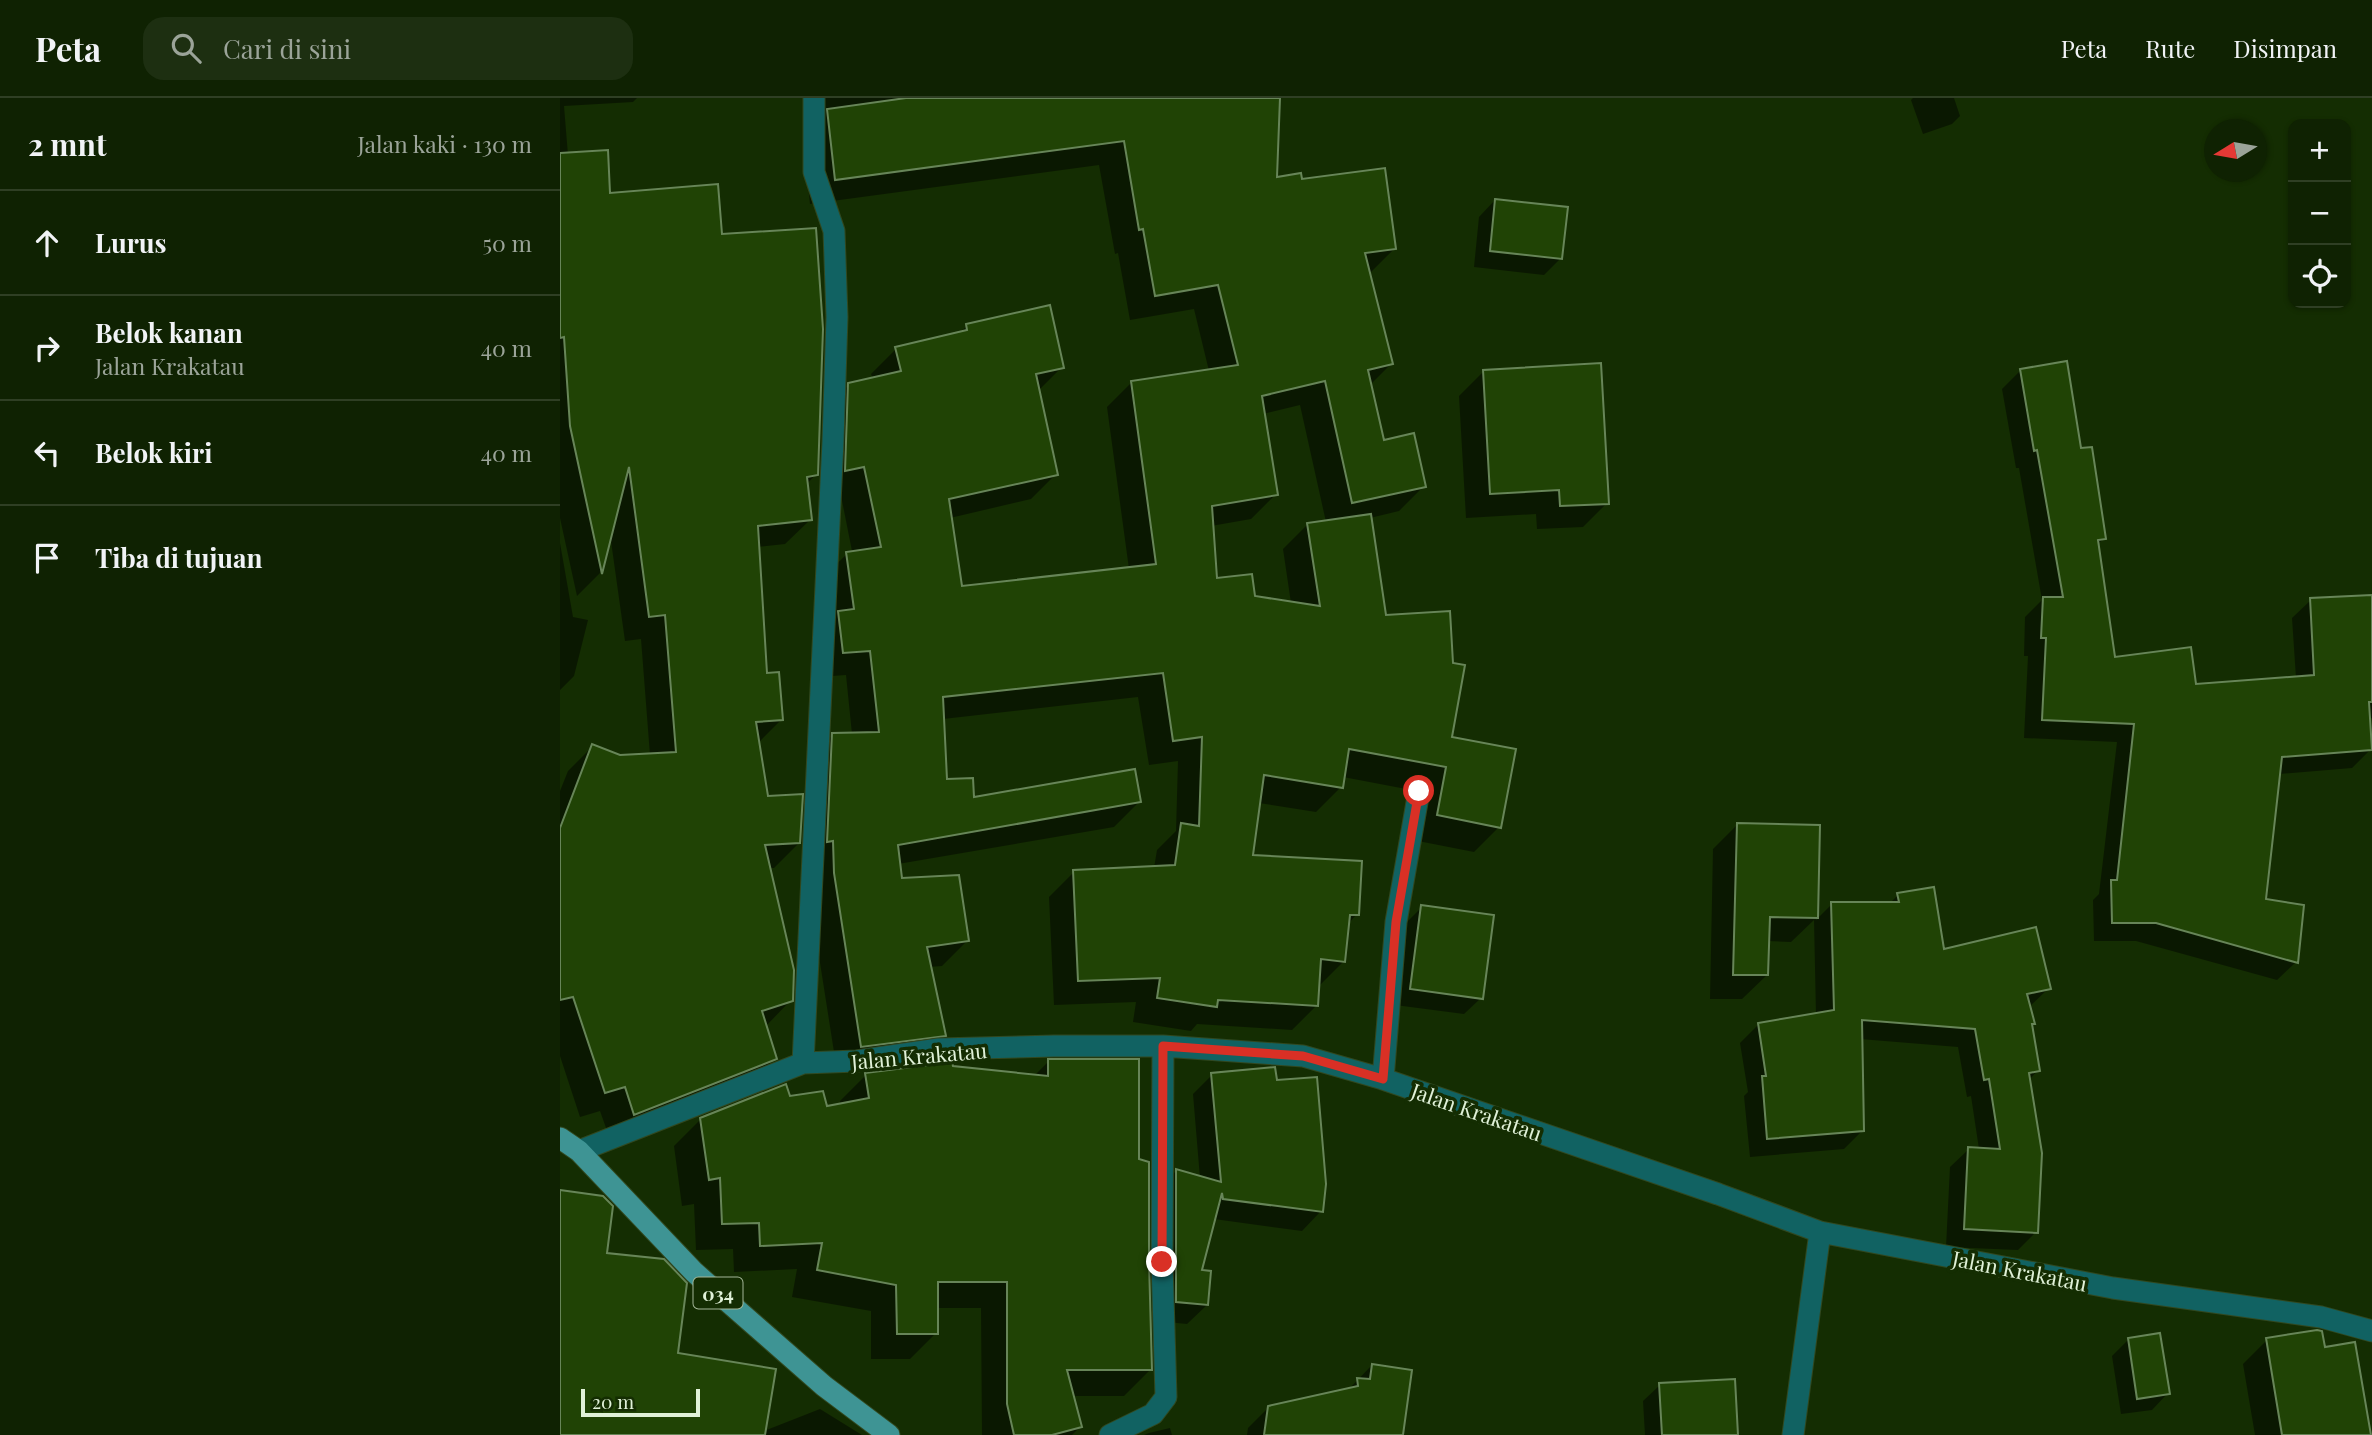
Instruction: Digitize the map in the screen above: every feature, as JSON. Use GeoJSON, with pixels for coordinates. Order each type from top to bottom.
{"type":"FeatureCollection","features":[{"type":"Feature","properties":{"kind":"main road","name":"034"},"geometry":{"type":"LineString","coordinates":[[560,1138],[579,1152],[694,1272],[824,1386],[889,1435]]}},
{"type":"Feature","properties":{"kind":"street"},"geometry":{"type":"LineString","coordinates":[[803,1063],[826,608],[836,317],[834,231],[814,172],[814,98]]}},
{"type":"Feature","properties":{"kind":"street"},"geometry":{"type":"LineString","coordinates":[[1383,1079],[1396,922],[1419,791]]}},
{"type":"Feature","properties":{"kind":"street"},"geometry":{"type":"LineString","coordinates":[[1110,1435],[1153,1414],[1166,1397],[1162,1262],[1163,1046]]}},
{"type":"Feature","properties":{"kind":"street","name":"Jalan Krakatau"},"geometry":{"type":"LineString","coordinates":[[579,1152],[803,1063],[857,1061],[939,1049],[1163,1046],[1303,1056],[1383,1079],[1820,1232],[2113,1288],[2321,1318],[2372,1331]]}},
{"type":"Feature","properties":{"kind":"street"},"geometry":{"type":"LineString","coordinates":[[1793,1435],[1820,1232]]}},
{"type":"Feature","properties":{"kind":"building"},"geometry":{"type":"Polygon","coordinates":[[[906,98],[1280,98],[1277,177],[1301,173],[1302,179],[1385,168],[1396,249],[1365,253],[1393,364],[1368,370],[1384,440],[1414,433],[1426,487],[1352,503],[1325,381],[1262,396],[1278,495],[1212,506],[1217,578],[1252,574],[1255,596],[1320,606],[1307,523],[1371,514],[1386,615],[1450,611],[1453,663],[1465,665],[1452,737],[1516,749],[1501,828],[1437,815],[1446,767],[1349,749],[1343,788],[1264,775],[1253,855],[1362,861],[1359,915],[1350,915],[1345,962],[1321,959],[1318,1006],[1218,1000],[1217,1007],[1157,998],[1160,978],[1078,981],[1073,870],[1175,865],[1181,823],[1199,826],[1202,737],[1173,741],[1163,673],[943,697],[947,779],[973,778],[974,797],[1135,769],[1141,802],[898,845],[902,878],[959,875],[969,941],[927,947],[946,1036],[861,1047],[834,873],[833,841],[827,842],[832,733],[879,732],[870,651],[843,653],[838,611],[854,609],[846,552],[881,547],[864,467],[845,471],[848,383],[901,371],[895,347],[967,330],[966,324],[1050,305],[1064,368],[1036,374],[1058,475],[949,499],[962,586],[1156,564],[1131,381],[1238,365],[1218,285],[1155,296],[1143,229],[1139,230],[1124,141],[835,180],[827,109],[906,98]]]}},
{"type":"Feature","properties":{"kind":"building"},"geometry":{"type":"Polygon","coordinates":[[[608,150],[610,193],[718,184],[722,234],[816,228],[823,329],[818,475],[807,477],[812,520],[758,526],[767,673],[779,672],[783,720],[756,722],[768,796],[803,794],[800,843],[765,845],[794,970],[793,1001],[762,1011],[777,1059],[634,1115],[625,1087],[605,1093],[573,997],[560,1000],[560,828],[592,744],[620,755],[676,752],[665,615],[649,617],[629,467],[602,574],[570,426],[564,337],[560,338],[560,153],[608,150]]]}},
{"type":"Feature","properties":{"kind":"building"},"geometry":{"type":"Polygon","coordinates":[[[1495,199],[1568,207],[1562,259],[1490,251],[1495,199]]]}},
{"type":"Feature","properties":{"kind":"building"},"geometry":{"type":"Polygon","coordinates":[[[2067,361],[2081,448],[2092,447],[2106,539],[2098,540],[2115,657],[2191,647],[2196,684],[2314,675],[2310,598],[2372,595],[2372,702],[2369,702],[2372,750],[2282,757],[2266,899],[2304,905],[2298,963],[2156,923],[2112,923],[2111,880],[2117,880],[2134,724],[2042,720],[2046,638],[2041,638],[2043,597],[2063,597],[2020,369],[2067,361]]]}},
{"type":"Feature","properties":{"kind":"building"},"geometry":{"type":"Polygon","coordinates":[[[1601,363],[1609,504],[1560,506],[1559,490],[1490,494],[1483,370],[1601,363]]]}},
{"type":"Feature","properties":{"kind":"building"},"geometry":{"type":"Polygon","coordinates":[[[1737,823],[1820,825],[1818,918],[1770,917],[1768,975],[1733,975],[1737,823]]]}},
{"type":"Feature","properties":{"kind":"building"},"geometry":{"type":"Polygon","coordinates":[[[1934,887],[1944,949],[2036,927],[2051,989],[2027,994],[2035,1024],[2032,1024],[2040,1071],[2029,1073],[2042,1153],[2038,1233],[1964,1229],[1968,1147],[2000,1149],[1989,1079],[1984,1080],[1975,1029],[1862,1020],[1864,1131],[1767,1139],[1762,1076],[1766,1076],[1758,1023],[1834,1010],[1831,902],[1899,902],[1897,893],[1934,887]]]}},
{"type":"Feature","properties":{"kind":"building"},"geometry":{"type":"Polygon","coordinates":[[[1421,905],[1494,915],[1483,999],[1410,989],[1421,905]]]}},
{"type":"Feature","properties":{"kind":"building"},"geometry":{"type":"Polygon","coordinates":[[[1048,1059],[1139,1059],[1139,1159],[1149,1162],[1152,1370],[1067,1370],[1082,1427],[1052,1435],[1014,1435],[1007,1404],[1007,1282],[938,1282],[938,1334],[897,1334],[896,1285],[817,1270],[822,1243],[760,1246],[759,1223],[722,1224],[720,1178],[709,1180],[700,1118],[786,1084],[790,1096],[823,1091],[827,1106],[869,1098],[865,1073],[952,1062],[953,1066],[1048,1076],[1048,1059]]]}},
{"type":"Feature","properties":{"kind":"building"},"geometry":{"type":"Polygon","coordinates":[[[1275,1067],[1277,1080],[1317,1077],[1326,1184],[1323,1212],[1223,1199],[1222,1193],[1202,1270],[1211,1271],[1208,1305],[1176,1302],[1176,1169],[1221,1182],[1211,1073],[1275,1067]]]}},
{"type":"Feature","properties":{"kind":"building"},"geometry":{"type":"Polygon","coordinates":[[[560,1190],[603,1196],[613,1206],[607,1253],[664,1259],[687,1283],[678,1353],[776,1369],[765,1435],[560,1435],[560,1190]]]}},
{"type":"Feature","properties":{"kind":"building"},"geometry":{"type":"Polygon","coordinates":[[[2322,1331],[2325,1347],[2355,1342],[2371,1435],[2282,1435],[2266,1338],[2322,1331]]]}},
{"type":"Feature","properties":{"kind":"building"},"geometry":{"type":"Polygon","coordinates":[[[2160,1333],[2170,1394],[2137,1399],[2128,1338],[2160,1333]]]}},
{"type":"Feature","properties":{"kind":"building"},"geometry":{"type":"Polygon","coordinates":[[[1372,1364],[1412,1370],[1403,1435],[1264,1435],[1268,1406],[1358,1386],[1357,1378],[1370,1379],[1372,1364]]]}},
{"type":"Feature","properties":{"kind":"building"},"geometry":{"type":"Polygon","coordinates":[[[1735,1379],[1738,1435],[1662,1435],[1659,1383],[1735,1379]]]}},
{"type":"Feature","properties":{"kind":"route"},"geometry":{"type":"LineString","coordinates":[[1162,1262],[1163,1046],[1303,1056],[1383,1079],[1396,922],[1419,791]]}}]}
